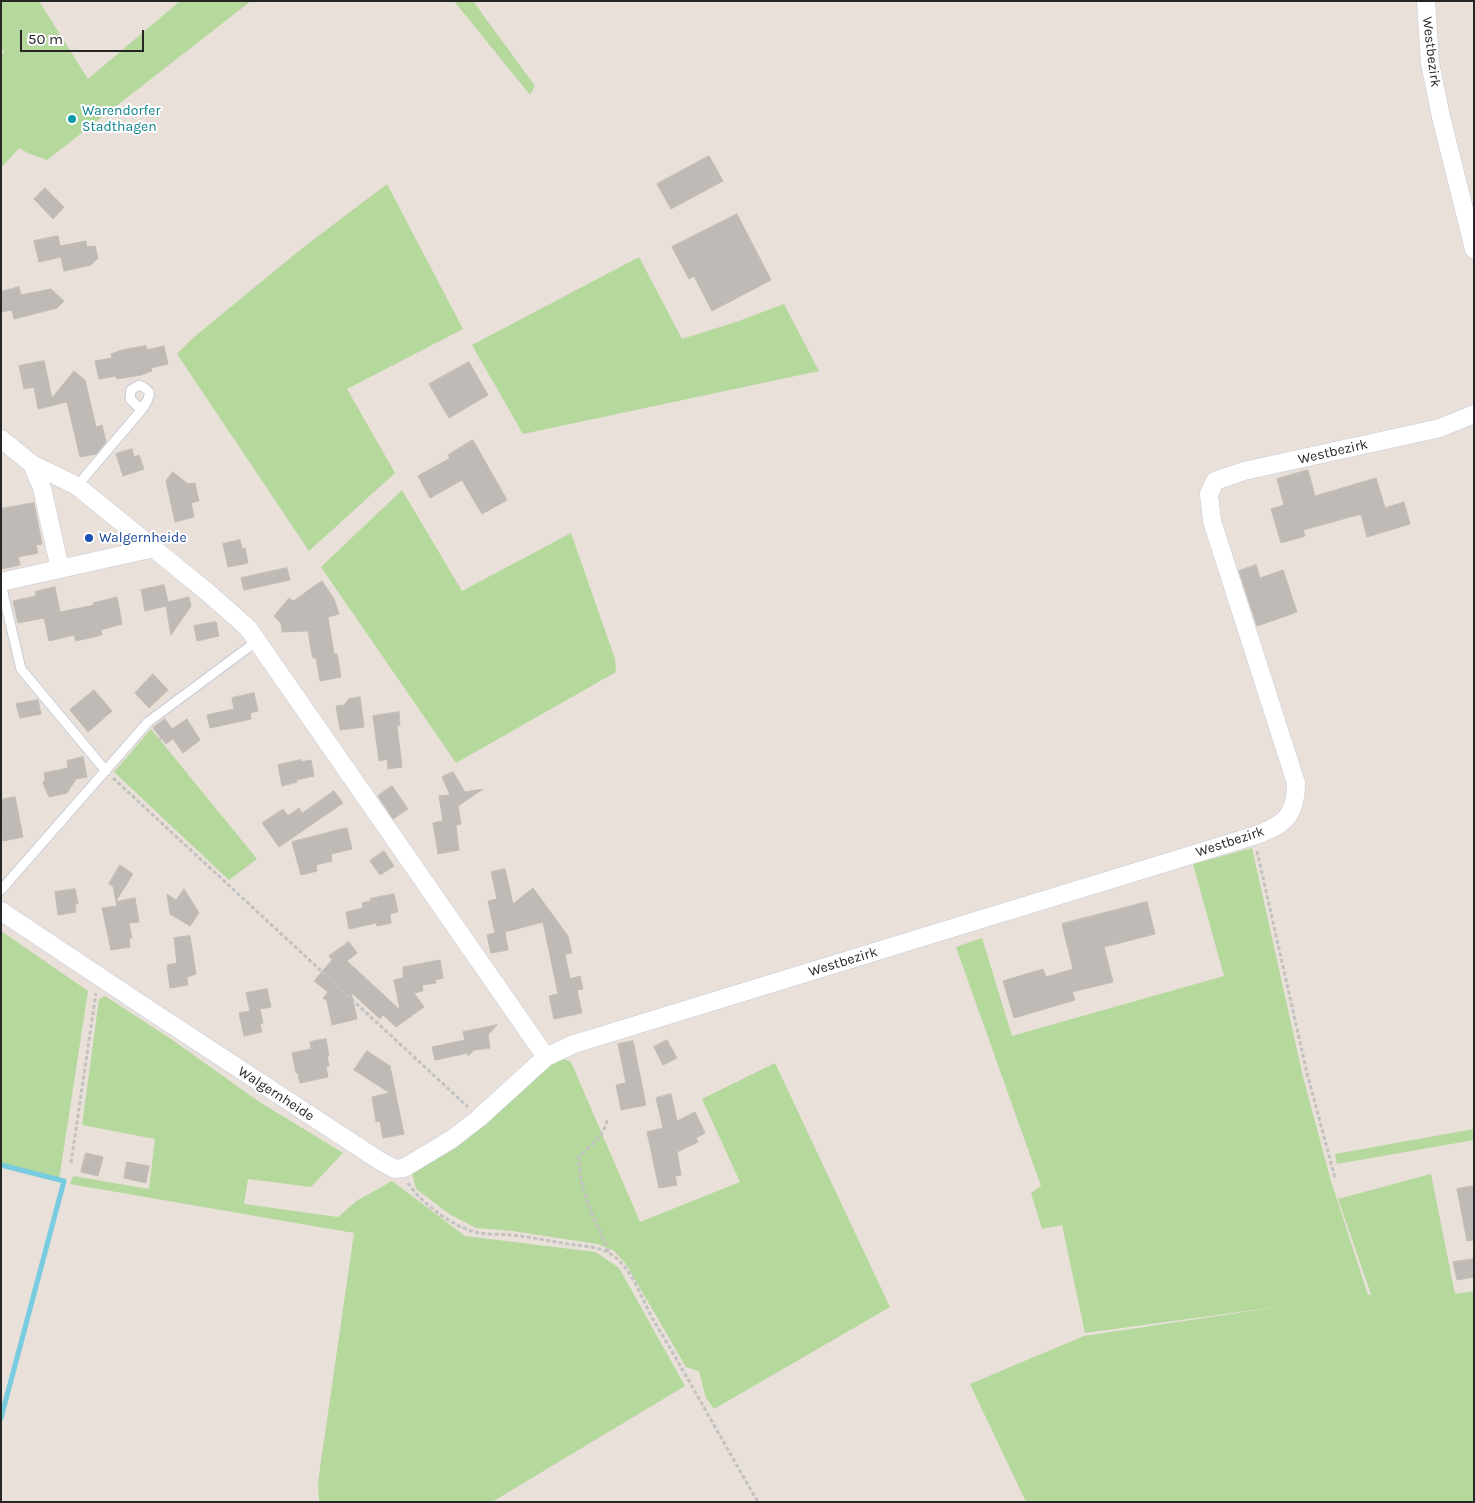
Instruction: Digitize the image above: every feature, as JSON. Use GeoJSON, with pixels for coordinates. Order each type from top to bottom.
{"type":"FeatureCollection","features":[{"type":"Feature","properties":{"kind":"street","name":"Westbezirk"},"geometry":{"type":"LineString","coordinates":[[1426,1],[1430,63],[1439,108],[1474,249]]}},
{"type":"Feature","properties":{"kind":"street","name":"Westbezirk"},"geometry":{"type":"LineString","coordinates":[[546,1057],[574,1044],[1253,836],[1280,825],[1290,815],[1296,798],[1296,784],[1212,522],[1209,494],[1215,481],[1244,471],[1440,428],[1474,414]]}},
{"type":"Feature","properties":{"kind":"street"},"geometry":{"type":"LineString","coordinates":[[1,439],[32,464],[77,486],[248,628],[546,1057],[479,1118],[452,1139],[404,1168]]}},
{"type":"Feature","properties":{"kind":"street"},"geometry":{"type":"LineString","coordinates":[[32,464],[42,488],[60,569]]}},
{"type":"Feature","properties":{"kind":"street"},"geometry":{"type":"LineString","coordinates":[[1,583],[154,548]]}},
{"type":"Feature","properties":{"kind":"street","name":"Walgernheide"},"geometry":{"type":"LineString","coordinates":[[1,911],[380,1162],[395,1169],[404,1168]]}},
{"type":"Feature","properties":{"kind":"lane"},"geometry":{"type":"LineString","coordinates":[[77,486],[143,408]]}},
{"type":"Feature","properties":{"kind":"lane"},"geometry":{"type":"LineString","coordinates":[[1,583],[21,669],[106,771]]}},
{"type":"Feature","properties":{"kind":"lane"},"geometry":{"type":"LineString","coordinates":[[1,890],[148,722],[257,641]]}},
{"type":"Feature","properties":{"kind":"path"},"geometry":{"type":"LineString","coordinates":[[106,771],[479,1118]]}},
{"type":"Feature","properties":{"kind":"path"},"geometry":{"type":"LineString","coordinates":[[1253,836],[1307,1073],[1335,1178]]}},
{"type":"Feature","properties":{"kind":"path"},"geometry":{"type":"LineString","coordinates":[[71,1163],[96,992],[104,980]]}},
{"type":"Feature","properties":{"kind":"path"},"geometry":{"type":"LineString","coordinates":[[607,1120],[601,1136],[580,1157],[579,1167],[587,1202],[609,1253]]}},
{"type":"Feature","properties":{"kind":"path"},"geometry":{"type":"LineString","coordinates":[[404,1168],[408,1184],[416,1195],[449,1220],[474,1232],[514,1235],[596,1248],[609,1253],[625,1266],[653,1320],[758,1502]]}},
{"type":"Feature","properties":{"kind":"green space"},"geometry":{"type":"Polygon","coordinates":[[[1,1],[39,1],[88,79],[180,1],[251,1],[47,160],[19,148],[1,168],[1,54],[4,52],[1,46],[1,1]]]}},
{"type":"Feature","properties":{"kind":"green space"},"geometry":{"type":"Polygon","coordinates":[[[454,1],[473,1],[535,86],[530,95],[454,1]]]}},
{"type":"Feature","properties":{"kind":"green space"},"geometry":{"type":"Polygon","coordinates":[[[387,184],[463,329],[347,389],[395,473],[309,551],[177,354],[194,337],[305,246],[387,184]]]}},
{"type":"Feature","properties":{"kind":"green space"},"geometry":{"type":"Polygon","coordinates":[[[639,257],[682,339],[784,304],[819,371],[523,434],[472,345],[639,257]]]}},
{"type":"Feature","properties":{"kind":"green space"},"geometry":{"type":"Polygon","coordinates":[[[402,490],[462,591],[571,533],[615,659],[616,672],[456,763],[321,567],[402,490]]]}},
{"type":"Feature","properties":{"kind":"green space"},"geometry":{"type":"Polygon","coordinates":[[[151,729],[257,859],[229,880],[114,772],[151,729]]]}},
{"type":"Feature","properties":{"kind":"green space"},"geometry":{"type":"Polygon","coordinates":[[[1252,848],[1303,1077],[1331,1181],[1368,1295],[1371,1294],[1338,1199],[1431,1174],[1455,1294],[1474,1291],[1474,1502],[1026,1502],[970,1384],[1084,1336],[1291,1305],[1085,1333],[1062,1225],[1042,1229],[1031,1193],[1041,1186],[956,947],[982,938],[1012,1036],[1224,976],[1193,864],[1252,848]]]}},
{"type":"Feature","properties":{"kind":"green space"},"geometry":{"type":"Polygon","coordinates":[[[1,931],[88,991],[59,1180],[1,1167],[1,931]]]}},
{"type":"Feature","properties":{"kind":"green space"},"geometry":{"type":"Polygon","coordinates":[[[105,996],[171,1039],[258,1101],[343,1153],[311,1187],[248,1179],[244,1204],[338,1217],[358,1200],[392,1181],[465,1236],[595,1252],[619,1268],[685,1386],[492,1502],[319,1502],[318,1482],[354,1233],[70,1184],[73,1176],[149,1189],[155,1139],[82,1125],[99,999],[105,996]]]}},
{"type":"Feature","properties":{"kind":"green space"},"geometry":{"type":"Polygon","coordinates":[[[558,1057],[571,1062],[640,1222],[740,1182],[702,1099],[775,1063],[890,1307],[714,1409],[706,1398],[699,1371],[686,1367],[626,1264],[613,1250],[597,1244],[512,1231],[476,1228],[451,1215],[416,1189],[412,1173],[558,1057]]]}},
{"type":"Feature","properties":{"kind":"green space"},"geometry":{"type":"Polygon","coordinates":[[[1474,1129],[1474,1140],[1337,1164],[1335,1154],[1474,1129]]]}},
{"type":"Feature","properties":{"kind":"building"},"geometry":{"type":"Polygon","coordinates":[[[709,156],[723,181],[671,209],[657,184],[709,156]]]}},
{"type":"Feature","properties":{"kind":"building"},"geometry":{"type":"Polygon","coordinates":[[[45,188],[64,207],[53,219],[34,199],[45,188]]]}},
{"type":"Feature","properties":{"kind":"building"},"geometry":{"type":"Polygon","coordinates":[[[737,214],[771,280],[712,311],[694,276],[689,279],[672,247],[737,214]]]}},
{"type":"Feature","properties":{"kind":"building"},"geometry":{"type":"Polygon","coordinates":[[[58,236],[60,246],[86,241],[87,247],[95,246],[98,258],[91,265],[64,271],[61,257],[39,262],[34,241],[58,236]]]}},
{"type":"Feature","properties":{"kind":"building"},"geometry":{"type":"Polygon","coordinates":[[[19,287],[21,295],[51,289],[64,301],[57,308],[14,319],[12,310],[1,312],[1,292],[19,287]]]}},
{"type":"Feature","properties":{"kind":"building"},"geometry":{"type":"Polygon","coordinates":[[[146,346],[147,350],[164,346],[168,364],[151,368],[152,371],[141,375],[117,379],[116,376],[99,379],[95,361],[112,358],[111,354],[122,350],[146,346]]]}},
{"type":"Feature","properties":{"kind":"building"},"geometry":{"type":"Polygon","coordinates":[[[44,361],[52,398],[74,371],[85,380],[96,427],[102,425],[106,442],[96,454],[80,457],[67,402],[38,409],[34,387],[24,389],[19,366],[44,361]]]}},
{"type":"Feature","properties":{"kind":"building"},"geometry":{"type":"Polygon","coordinates":[[[469,362],[488,395],[449,418],[429,384],[469,362]]]}},
{"type":"Feature","properties":{"kind":"building"},"geometry":{"type":"Polygon","coordinates":[[[473,440],[507,500],[482,514],[462,480],[430,498],[418,476],[450,458],[448,455],[473,440]]]}},
{"type":"Feature","properties":{"kind":"building"},"geometry":{"type":"Polygon","coordinates":[[[132,449],[134,457],[139,455],[144,469],[123,476],[116,454],[132,449]]]}},
{"type":"Feature","properties":{"kind":"building"},"geometry":{"type":"Polygon","coordinates":[[[1308,470],[1315,496],[1376,478],[1385,508],[1404,502],[1410,524],[1367,537],[1361,514],[1303,530],[1305,536],[1281,543],[1271,509],[1284,505],[1277,479],[1308,470]]]}},
{"type":"Feature","properties":{"kind":"building"},"geometry":{"type":"Polygon","coordinates":[[[173,472],[188,484],[195,483],[199,501],[191,503],[194,517],[175,522],[166,481],[173,472]]]}},
{"type":"Feature","properties":{"kind":"building"},"geometry":{"type":"Polygon","coordinates":[[[34,503],[42,544],[36,545],[38,553],[18,557],[20,565],[1,569],[1,509],[34,503]]]}},
{"type":"Feature","properties":{"kind":"building"},"geometry":{"type":"Polygon","coordinates":[[[240,540],[242,549],[245,548],[248,563],[228,567],[223,544],[240,540]]]}},
{"type":"Feature","properties":{"kind":"building"},"geometry":{"type":"Polygon","coordinates":[[[1256,565],[1260,578],[1283,570],[1297,612],[1257,626],[1239,571],[1256,565]]]}},
{"type":"Feature","properties":{"kind":"building"},"geometry":{"type":"Polygon","coordinates":[[[287,568],[290,580],[244,590],[241,578],[287,568]]]}},
{"type":"Feature","properties":{"kind":"building"},"geometry":{"type":"Polygon","coordinates":[[[322,581],[334,599],[339,614],[328,617],[334,654],[337,654],[341,677],[320,681],[316,658],[313,658],[311,650],[308,631],[282,632],[281,623],[274,616],[289,598],[293,601],[322,581]]]}},
{"type":"Feature","properties":{"kind":"building"},"geometry":{"type":"Polygon","coordinates":[[[164,585],[168,602],[189,597],[191,606],[171,635],[166,606],[145,611],[141,590],[164,585]]]}},
{"type":"Feature","properties":{"kind":"building"},"geometry":{"type":"Polygon","coordinates":[[[55,587],[60,612],[94,605],[93,603],[117,597],[122,624],[101,630],[102,635],[76,641],[74,635],[49,641],[44,618],[18,623],[13,601],[36,596],[35,592],[55,587]]]}},
{"type":"Feature","properties":{"kind":"building"},"geometry":{"type":"Polygon","coordinates":[[[216,622],[219,636],[197,641],[194,626],[216,622]]]}},
{"type":"Feature","properties":{"kind":"building"},"geometry":{"type":"Polygon","coordinates":[[[153,674],[168,690],[149,708],[135,693],[153,674]]]}},
{"type":"Feature","properties":{"kind":"building"},"geometry":{"type":"Polygon","coordinates":[[[94,690],[112,711],[88,732],[70,710],[94,690]]]}},
{"type":"Feature","properties":{"kind":"building"},"geometry":{"type":"Polygon","coordinates":[[[254,693],[258,711],[250,713],[251,719],[210,728],[207,715],[234,709],[232,698],[254,693]]]}},
{"type":"Feature","properties":{"kind":"building"},"geometry":{"type":"Polygon","coordinates":[[[360,697],[364,727],[340,730],[336,706],[344,705],[349,699],[360,697]]]}},
{"type":"Feature","properties":{"kind":"building"},"geometry":{"type":"Polygon","coordinates":[[[38,700],[41,714],[20,718],[16,704],[38,700]]]}},
{"type":"Feature","properties":{"kind":"building"},"geometry":{"type":"Polygon","coordinates":[[[399,712],[400,725],[397,726],[402,767],[388,769],[387,759],[379,761],[373,716],[399,712]]]}},
{"type":"Feature","properties":{"kind":"building"},"geometry":{"type":"Polygon","coordinates":[[[165,719],[172,729],[187,719],[200,740],[183,753],[173,739],[166,744],[162,739],[157,740],[161,738],[153,728],[165,719]]]}},
{"type":"Feature","properties":{"kind":"building"},"geometry":{"type":"Polygon","coordinates":[[[83,757],[87,777],[76,779],[67,793],[49,797],[43,783],[45,779],[44,773],[68,768],[67,761],[83,757]]]}},
{"type":"Feature","properties":{"kind":"building"},"geometry":{"type":"Polygon","coordinates":[[[301,760],[301,762],[311,760],[314,776],[296,780],[297,782],[282,786],[278,765],[301,760]]]}},
{"type":"Feature","properties":{"kind":"building"},"geometry":{"type":"Polygon","coordinates":[[[453,772],[465,792],[483,789],[458,806],[461,824],[456,825],[459,850],[438,854],[433,823],[443,821],[439,796],[450,795],[442,777],[453,772]]]}},
{"type":"Feature","properties":{"kind":"building"},"geometry":{"type":"Polygon","coordinates":[[[392,786],[408,809],[393,819],[378,796],[392,786]]]}},
{"type":"Feature","properties":{"kind":"building"},"geometry":{"type":"Polygon","coordinates":[[[334,791],[343,803],[279,847],[262,823],[283,809],[288,816],[299,808],[302,813],[334,791]]]}},
{"type":"Feature","properties":{"kind":"building"},"geometry":{"type":"Polygon","coordinates":[[[15,797],[23,837],[3,841],[1,800],[15,797]]]}},
{"type":"Feature","properties":{"kind":"building"},"geometry":{"type":"Polygon","coordinates":[[[347,828],[352,849],[331,854],[332,861],[316,865],[317,871],[301,875],[292,842],[347,828]]]}},
{"type":"Feature","properties":{"kind":"building"},"geometry":{"type":"Polygon","coordinates":[[[384,851],[394,866],[380,875],[370,861],[384,851]]]}},
{"type":"Feature","properties":{"kind":"building"},"geometry":{"type":"Polygon","coordinates":[[[120,865],[133,874],[116,901],[113,886],[109,884],[120,865]]]}},
{"type":"Feature","properties":{"kind":"building"},"geometry":{"type":"Polygon","coordinates":[[[505,869],[513,904],[533,888],[568,936],[572,953],[565,954],[570,979],[580,976],[583,989],[577,990],[582,1013],[554,1019],[549,996],[558,994],[543,922],[505,932],[508,950],[491,953],[487,935],[495,933],[488,901],[497,899],[491,872],[505,869]]]}},
{"type":"Feature","properties":{"kind":"building"},"geometry":{"type":"Polygon","coordinates":[[[75,889],[78,904],[75,904],[76,912],[58,915],[55,892],[75,889]]]}},
{"type":"Feature","properties":{"kind":"building"},"geometry":{"type":"Polygon","coordinates":[[[184,889],[199,913],[190,926],[170,914],[167,894],[176,900],[184,889]]]}},
{"type":"Feature","properties":{"kind":"building"},"geometry":{"type":"Polygon","coordinates":[[[394,894],[398,912],[390,914],[391,923],[377,926],[376,923],[349,929],[346,912],[363,908],[362,903],[371,901],[370,899],[394,894]]]}},
{"type":"Feature","properties":{"kind":"building"},"geometry":{"type":"Polygon","coordinates":[[[135,898],[139,922],[129,923],[132,938],[129,938],[130,947],[111,950],[102,908],[117,906],[116,902],[135,898]]]}},
{"type":"Feature","properties":{"kind":"building"},"geometry":{"type":"Polygon","coordinates":[[[1147,902],[1155,934],[1104,947],[1113,982],[1072,992],[1075,1000],[1014,1018],[1003,981],[1043,969],[1046,977],[1073,969],[1062,924],[1147,902]]]}},
{"type":"Feature","properties":{"kind":"building"},"geometry":{"type":"Polygon","coordinates":[[[190,936],[196,974],[187,977],[188,985],[170,988],[167,965],[177,963],[174,938],[190,936]]]}},
{"type":"Feature","properties":{"kind":"building"},"geometry":{"type":"Polygon","coordinates":[[[349,942],[357,953],[347,961],[400,1010],[394,980],[403,978],[403,967],[440,960],[443,978],[435,980],[436,983],[422,985],[423,991],[414,993],[424,1007],[396,1027],[383,1015],[380,1019],[351,992],[357,1019],[332,1025],[327,1001],[323,998],[328,992],[314,981],[332,960],[329,956],[349,942]]]}},
{"type":"Feature","properties":{"kind":"building"},"geometry":{"type":"Polygon","coordinates":[[[267,989],[271,1007],[260,1009],[263,1023],[260,1024],[262,1032],[244,1036],[239,1013],[250,1011],[246,993],[267,989]]]}},
{"type":"Feature","properties":{"kind":"building"},"geometry":{"type":"Polygon","coordinates":[[[497,1025],[488,1035],[490,1048],[474,1050],[468,1056],[468,1053],[435,1060],[432,1047],[465,1040],[463,1032],[497,1025]]]}},
{"type":"Feature","properties":{"kind":"building"},"geometry":{"type":"Polygon","coordinates":[[[326,1039],[329,1056],[327,1056],[329,1066],[326,1067],[328,1077],[300,1083],[292,1053],[311,1049],[310,1042],[326,1039]]]}},
{"type":"Feature","properties":{"kind":"building"},"geometry":{"type":"Polygon","coordinates":[[[667,1040],[677,1058],[663,1065],[654,1047],[667,1040]]]}},
{"type":"Feature","properties":{"kind":"building"},"geometry":{"type":"Polygon","coordinates":[[[633,1041],[646,1105],[621,1110],[616,1085],[626,1083],[618,1044],[633,1041]]]}},
{"type":"Feature","properties":{"kind":"building"},"geometry":{"type":"Polygon","coordinates":[[[367,1051],[390,1066],[404,1134],[383,1138],[380,1121],[376,1122],[372,1097],[390,1093],[354,1070],[367,1051]]]}},
{"type":"Feature","properties":{"kind":"building"},"geometry":{"type":"Polygon","coordinates":[[[671,1094],[677,1121],[695,1112],[705,1133],[696,1138],[698,1142],[677,1152],[681,1175],[675,1176],[677,1185],[659,1188],[647,1132],[663,1128],[656,1098],[671,1094]]]}},
{"type":"Feature","properties":{"kind":"building"},"geometry":{"type":"Polygon","coordinates":[[[86,1153],[103,1157],[98,1176],[81,1172],[86,1153]]]}},
{"type":"Feature","properties":{"kind":"building"},"geometry":{"type":"Polygon","coordinates":[[[127,1162],[149,1166],[146,1183],[124,1178],[127,1162]]]}},
{"type":"Feature","properties":{"kind":"building"},"geometry":{"type":"Polygon","coordinates":[[[1474,1186],[1474,1240],[1467,1241],[1457,1189],[1474,1186]]]}},
{"type":"Feature","properties":{"kind":"building"},"geometry":{"type":"Polygon","coordinates":[[[1474,1259],[1474,1277],[1457,1280],[1453,1262],[1474,1259]]]}},
{"type":"Feature","properties":{"kind":"waterway"},"geometry":{"type":"LineString","coordinates":[[1,1165],[64,1181],[1,1418]]}},
{"type":"Feature","properties":{"kind":"place","name":"Warendorfer Stadthagen"},"geometry":{"type":"Point","coordinates":[72,119]}},
{"type":"Feature","properties":{"kind":"place","name":"Walgernheide"},"geometry":{"type":"Point","coordinates":[89,538]}}]}
